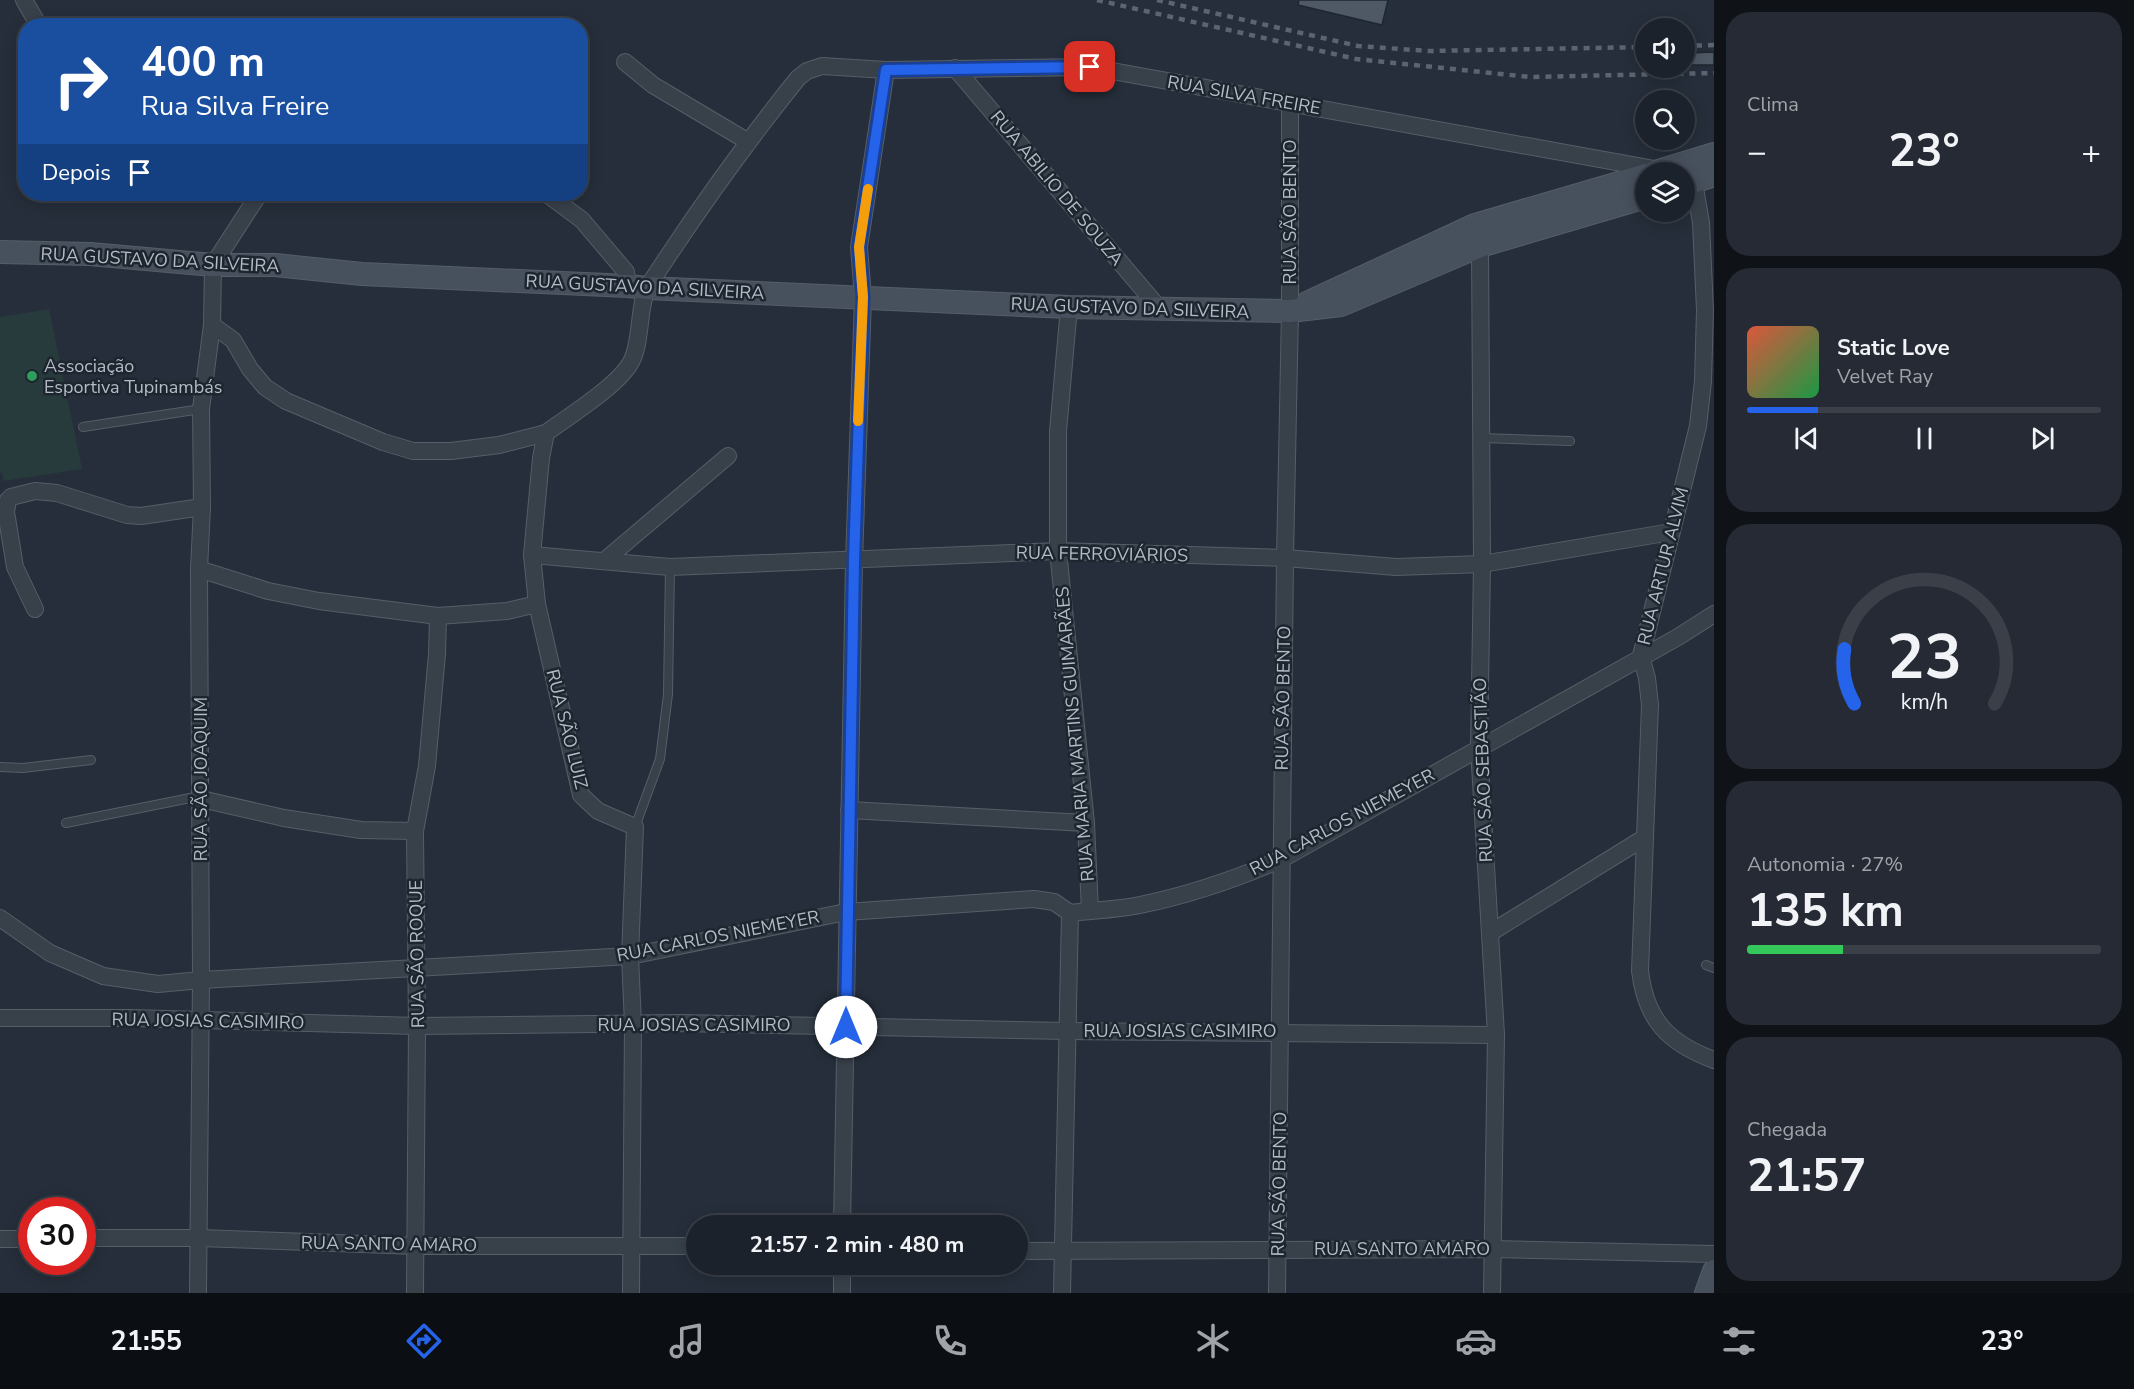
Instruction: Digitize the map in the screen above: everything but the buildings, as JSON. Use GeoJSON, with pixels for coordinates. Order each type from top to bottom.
{"type":"FeatureCollection","features":[{"type":"Feature","properties":{"kind":"main road","name":"RUA GUSTAVO DA SILVEIRA"},"geometry":{"type":"LineString","coordinates":[[1689,162],[1714,154]]}},
{"type":"Feature","properties":{"kind":"main road","name":"RUA GUSTAVO DA SILVEIRA"},"geometry":{"type":"LineString","coordinates":[[1290,312],[1475,225],[1635,179]]}},
{"type":"Feature","properties":{"kind":"main road","name":"RUA GUSTAVO DA SILVEIRA"},"geometry":{"type":"LineString","coordinates":[[0,252],[90,255],[213,265],[275,265],[362,274],[637,287],[1069,307],[1290,312],[1341,305],[1480,246],[1635,200]]}},
{"type":"Feature","properties":{"kind":"main road"},"geometry":{"type":"LineString","coordinates":[[1706,1293],[1714,1271]]}},
{"type":"Feature","properties":{"kind":"street"},"geometry":{"type":"LineString","coordinates":[[24,0],[34,18]]}},
{"type":"Feature","properties":{"kind":"street"},"geometry":{"type":"LineString","coordinates":[[212,325],[233,340],[250,369],[265,387],[286,402],[383,442],[413,451],[451,451],[499,445],[546,433],[612,384],[633,360],[637,287],[747,141],[653,86],[625,62]]}},
{"type":"Feature","properties":{"kind":"street","name":"RUA SILVA FREIRE"},"geometry":{"type":"LineString","coordinates":[[747,141],[798,78],[807,71],[822,66],[886,70],[1090,67],[1635,169]]}},
{"type":"Feature","properties":{"kind":"street","name":"RUA ABILIO DE SOUZA"},"geometry":{"type":"LineString","coordinates":[[956,68],[1159,308]]}},
{"type":"Feature","properties":{"kind":"street"},"geometry":{"type":"LineString","coordinates":[[842,1215],[846,912],[863,297],[859,247],[886,70]]}},
{"type":"Feature","properties":{"kind":"street","name":"RUA SÃO BENTO"},"geometry":{"type":"LineString","coordinates":[[1277,1293],[1290,312],[1290,103]]}},
{"type":"Feature","properties":{"kind":"street","name":"RUA ARTUR ALVIM"},"geometry":{"type":"LineString","coordinates":[[1698,181],[1706,310],[1703,381],[1698,426],[1641,656],[1647,678],[1650,705],[1640,971],[1642,991],[1656,1019],[1668,1036],[1694,1053],[1714,1060]]}},
{"type":"Feature","properties":{"kind":"street"},"geometry":{"type":"LineString","coordinates":[[213,265],[254,201]]}},
{"type":"Feature","properties":{"kind":"street"},"geometry":{"type":"LineString","coordinates":[[556,201],[582,220],[637,287]]}},
{"type":"Feature","properties":{"kind":"street","name":"RUA SÃO SEBASTIÃO"},"geometry":{"type":"LineString","coordinates":[[1480,246],[1482,564],[1479,748],[1496,1035],[1492,1293]]}},
{"type":"Feature","properties":{"kind":"street","name":"RUA SÃO JOAQUIM"},"geometry":{"type":"LineString","coordinates":[[198,1293],[201,980],[201,409],[212,325],[213,265]]}},
{"type":"Feature","properties":{"kind":"street","name":"RUA MARIA MARTINS GUIMARÃES"},"geometry":{"type":"LineString","coordinates":[[1069,307],[1058,430],[1058,551],[1086,823],[1090,910]]}},
{"type":"Feature","properties":{"kind":"street","name":"RUA SÃO LUIZ"},"geometry":{"type":"LineString","coordinates":[[546,433],[541,458],[532,555],[537,604],[581,795],[598,811],[635,827]]}},
{"type":"Feature","properties":{"kind":"street"},"geometry":{"type":"LineString","coordinates":[[604,561],[728,456]]}},
{"type":"Feature","properties":{"kind":"street"},"geometry":{"type":"LineString","coordinates":[[35,609],[15,567],[6,512],[11,497],[35,491],[57,493],[127,515],[141,516],[202,507]]}},
{"type":"Feature","properties":{"kind":"street","name":"RUA FERROVIÁRIOS"},"geometry":{"type":"LineString","coordinates":[[532,555],[670,567],[1058,551],[1285,558],[1396,567],[1482,564],[1671,532]]}},
{"type":"Feature","properties":{"kind":"street"},"geometry":{"type":"LineString","coordinates":[[200,569],[268,591],[319,601],[438,616],[507,611],[537,604]]}},
{"type":"Feature","properties":{"kind":"street","name":"RUA CARLOS NIEMEYER"},"geometry":{"type":"LineString","coordinates":[[0,918],[50,954],[103,976],[158,984],[630,956],[846,912],[1034,899],[1054,902],[1070,913],[1137,906],[1233,879],[1282,858],[1678,637],[1714,614]]}},
{"type":"Feature","properties":{"kind":"street","name":"RUA SÃO ROQUE"},"geometry":{"type":"LineString","coordinates":[[415,1293],[417,968],[415,831],[427,766],[438,616]]}},
{"type":"Feature","properties":{"kind":"street"},"geometry":{"type":"LineString","coordinates":[[201,798],[284,818],[361,830],[415,831]]}},
{"type":"Feature","properties":{"kind":"street"},"geometry":{"type":"LineString","coordinates":[[849,810],[1086,823]]}},
{"type":"Feature","properties":{"kind":"street"},"geometry":{"type":"LineString","coordinates":[[631,1293],[633,1024],[630,956],[635,827]]}},
{"type":"Feature","properties":{"kind":"street"},"geometry":{"type":"LineString","coordinates":[[1490,933],[1644,838]]}},
{"type":"Feature","properties":{"kind":"street"},"geometry":{"type":"LineString","coordinates":[[1062,1293],[1070,913]]}},
{"type":"Feature","properties":{"kind":"street","name":"RUA JOSIAS CASIMIRO"},"geometry":{"type":"LineString","coordinates":[[0,1018],[200,1020],[417,1026],[680,1023],[1066,1031],[1496,1035]]}},
{"type":"Feature","properties":{"kind":"street","name":"RUA SANTO AMARO"},"geometry":{"type":"LineString","coordinates":[[96,1238],[199,1238],[416,1246],[686,1246]]}},
{"type":"Feature","properties":{"kind":"street"},"geometry":{"type":"LineString","coordinates":[[0,1239],[18,1239]]}},
{"type":"Feature","properties":{"kind":"street","name":"RUA SANTO AMARO"},"geometry":{"type":"LineString","coordinates":[[1028,1251],[1492,1249],[1714,1254]]}},
{"type":"Feature","properties":{"kind":"street"},"geometry":{"type":"LineString","coordinates":[[842,1275],[842,1293]]}},
{"type":"Feature","properties":{"kind":"lane"},"geometry":{"type":"LineString","coordinates":[[83,427],[201,409]]}},
{"type":"Feature","properties":{"kind":"lane"},"geometry":{"type":"LineString","coordinates":[[1482,438],[1569,441]]}},
{"type":"Feature","properties":{"kind":"lane"},"geometry":{"type":"LineString","coordinates":[[635,827],[660,759],[668,694],[670,567]]}},
{"type":"Feature","properties":{"kind":"lane"},"geometry":{"type":"LineString","coordinates":[[0,767],[23,768],[92,760]]}},
{"type":"Feature","properties":{"kind":"lane"},"geometry":{"type":"LineString","coordinates":[[66,823],[201,798]]}},
{"type":"Feature","properties":{"kind":"shaded area","name":"Associação Esportiva Tupinambás"},"geometry":{"type":"Polygon","coordinates":[[[49,309],[82,469],[4,481],[0,473],[0,317],[49,309]]]}},
{"type":"Feature","properties":{"kind":"railway"},"geometry":{"type":"LineString","coordinates":[[1097,0],[1356,59],[1530,77],[1714,73]]}},
{"type":"Feature","properties":{"kind":"railway"},"geometry":{"type":"LineString","coordinates":[[1157,0],[1358,46],[1429,51],[1635,47]]}},
{"type":"Feature","properties":{"kind":"railway"},"geometry":{"type":"LineString","coordinates":[[1695,46],[1714,45]]}},
{"type":"Feature","properties":{"kind":"slow traffic"},"geometry":{"type":"LineString","coordinates":[[858,421],[863,297],[859,247],[868,189]]}},
{"type":"Feature","properties":{"kind":"place","name":"Associação Esportiva Tupinambás"},"geometry":{"type":"Point","coordinates":[32,376]}},
{"type":"Feature","properties":{"kind":"route"},"geometry":{"type":"LineString","coordinates":[[846,1027],[846,912],[854,561],[863,297],[859,247],[886,70],[1090,67]]}}]}
